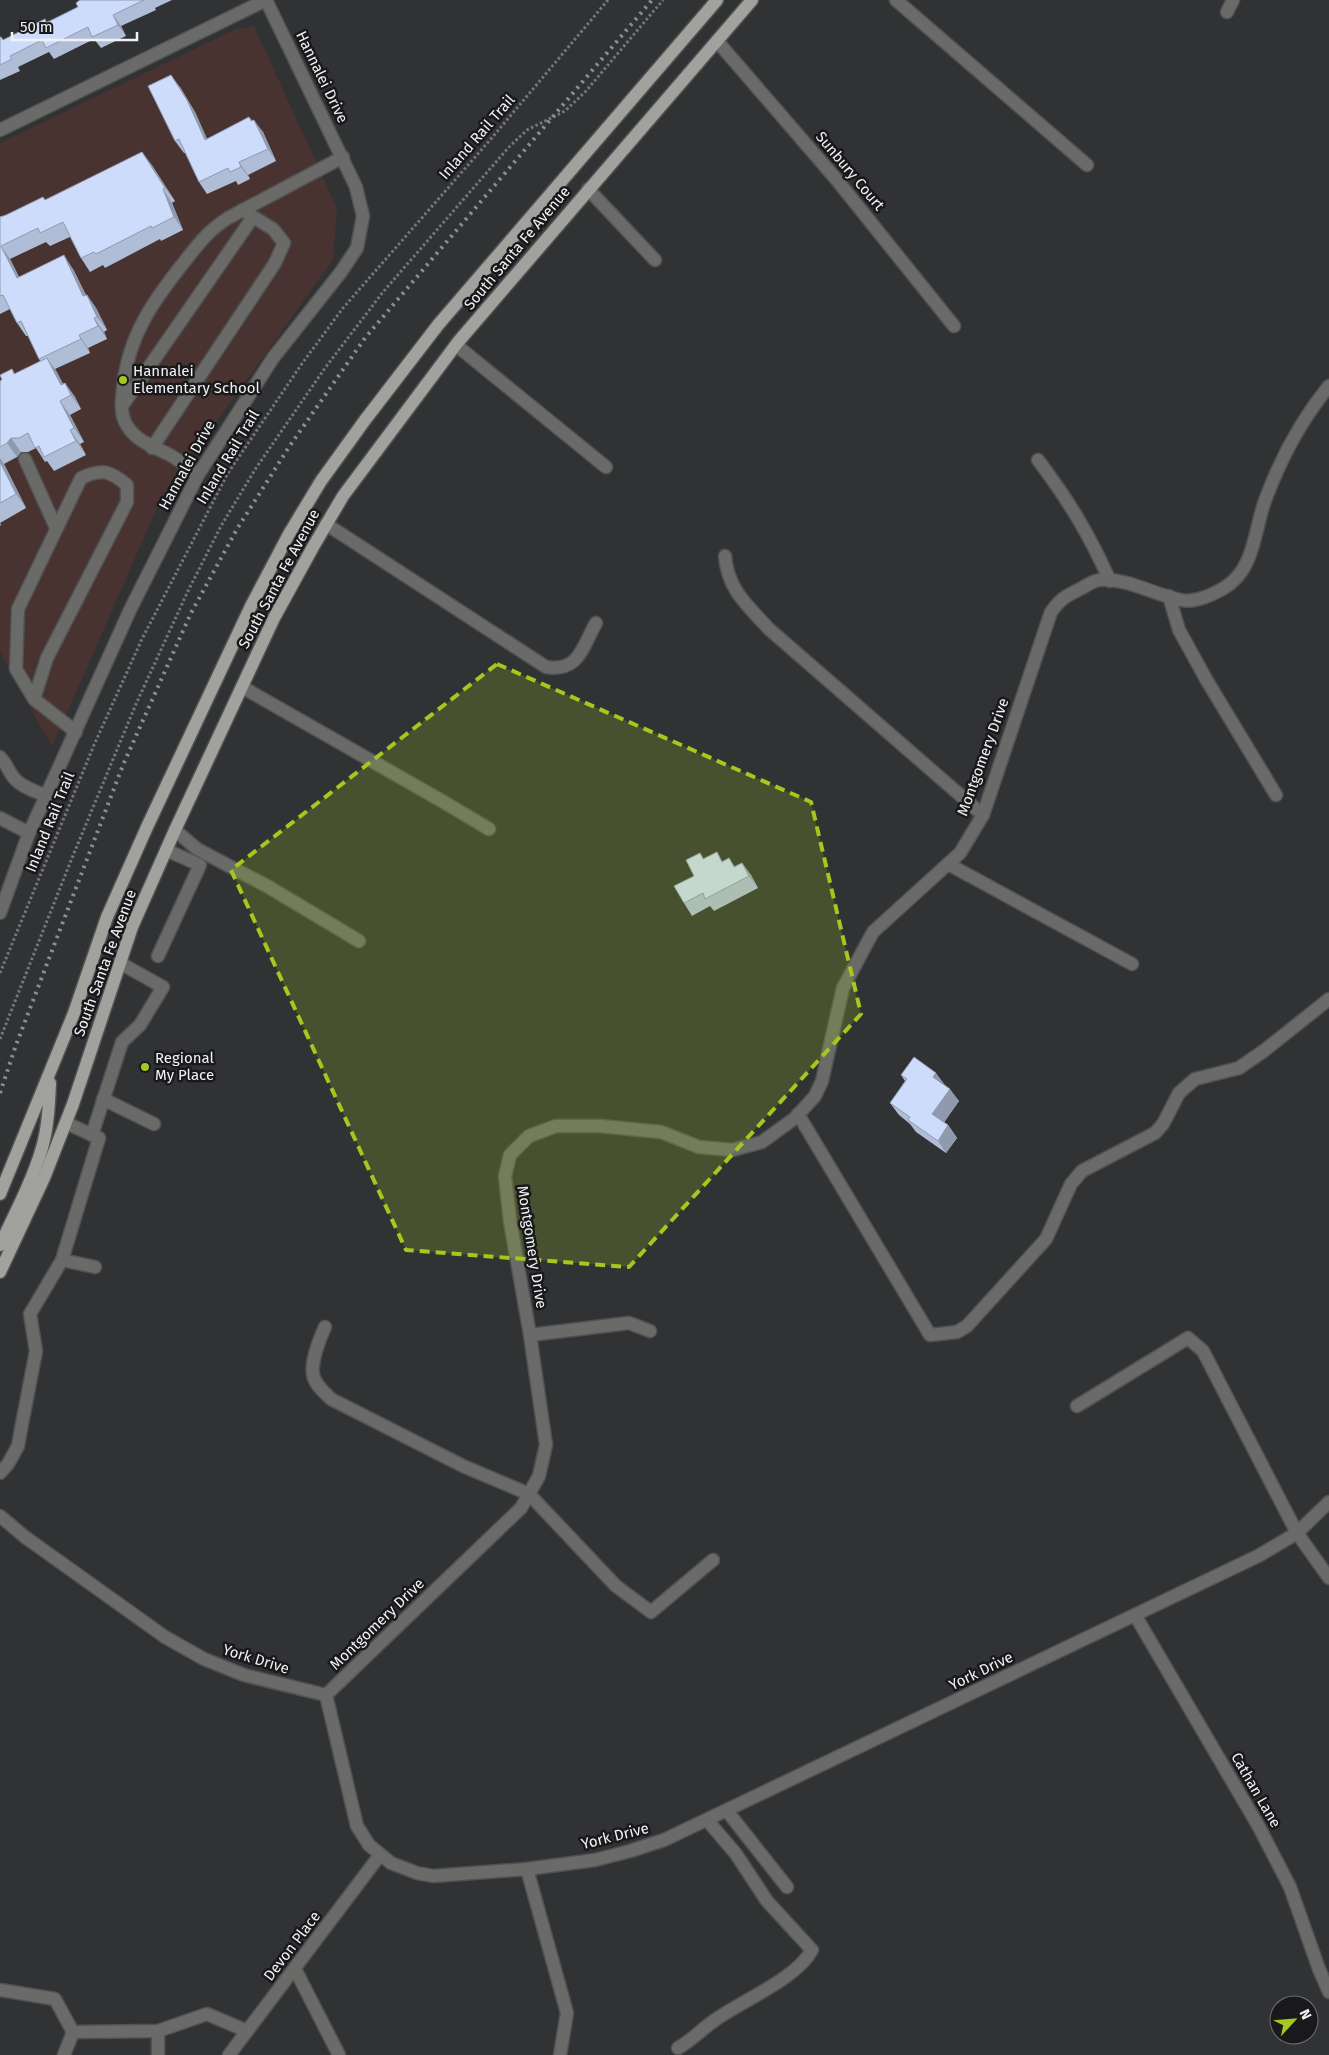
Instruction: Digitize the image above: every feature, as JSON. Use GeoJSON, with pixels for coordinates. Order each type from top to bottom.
{"type":"FeatureCollection","features":[{"type":"Feature","properties":{"kind":"main road","name":"South Santa Fe Avenue"},"geometry":{"type":"LineString","coordinates":[[0,1194],[74,1013],[107,917],[146,828],[251,606],[289,534],[321,481],[438,325],[717,0]]}},
{"type":"Feature","properties":{"kind":"main road","name":"South Santa Fe Avenue"},"geometry":{"type":"LineString","coordinates":[[0,1272],[44,1178],[66,1123],[132,927],[274,618],[326,524],[343,496],[386,436],[456,345],[752,0]]}},
{"type":"Feature","properties":{"kind":"main road"},"geometry":{"type":"LineString","coordinates":[[0,1244],[42,1149],[48,1119],[50,1073]]}},
{"type":"Feature","properties":{"kind":"street"},"geometry":{"type":"LineString","coordinates":[[0,130],[266,0]]}},
{"type":"Feature","properties":{"kind":"street","name":"Hannalei Drive"},"geometry":{"type":"LineString","coordinates":[[0,913],[30,833],[130,610],[198,475],[273,358],[358,248],[363,216],[356,187],[266,0]]}},
{"type":"Feature","properties":{"kind":"street"},"geometry":{"type":"LineString","coordinates":[[896,0],[1087,165]]}},
{"type":"Feature","properties":{"kind":"street"},"geometry":{"type":"LineString","coordinates":[[1227,12],[1233,0]]}},
{"type":"Feature","properties":{"kind":"street","name":"Sunbury Court"},"geometry":{"type":"LineString","coordinates":[[717,41],[836,179],[954,326]]}},
{"type":"Feature","properties":{"kind":"street"},"geometry":{"type":"LineString","coordinates":[[198,475],[170,455],[152,448],[137,438],[125,422],[121,407],[124,379],[132,343],[155,298],[212,228],[242,210],[343,157]]}},
{"type":"Feature","properties":{"kind":"street"},"geometry":{"type":"LineString","coordinates":[[588,189],[655,260]]}},
{"type":"Feature","properties":{"kind":"street"},"geometry":{"type":"LineString","coordinates":[[152,448],[275,263],[284,243],[273,230],[242,210]]}},
{"type":"Feature","properties":{"kind":"street"},"geometry":{"type":"LineString","coordinates":[[121,407],[253,217]]}},
{"type":"Feature","properties":{"kind":"street"},"geometry":{"type":"LineString","coordinates":[[456,345],[606,467]]}},
{"type":"Feature","properties":{"kind":"street","name":"Montgomery Drive"},"geometry":{"type":"LineString","coordinates":[[326,1695],[521,1508],[539,1476],[546,1445],[530,1335],[510,1221],[505,1176],[510,1155],[530,1136],[556,1126],[600,1126],[661,1132],[699,1147],[733,1150],[762,1142],[798,1114],[815,1096],[822,1081],[843,988],[873,932],[960,853],[983,815],[1050,612],[1060,599],[1095,581],[1123,582],[1183,601],[1205,598],[1226,587],[1239,575],[1252,551],[1265,499],[1290,443],[1314,404],[1329,386]]}},
{"type":"Feature","properties":{"kind":"street"},"geometry":{"type":"LineString","coordinates":[[25,459],[56,528]]}},
{"type":"Feature","properties":{"kind":"street"},"geometry":{"type":"LineString","coordinates":[[1038,460],[1078,515],[1093,542],[1110,581]]}},
{"type":"Feature","properties":{"kind":"street"},"geometry":{"type":"LineString","coordinates":[[34,699],[47,658],[127,502],[127,485],[114,474],[95,471],[80,478],[18,609],[16,668],[34,699],[76,732]]}},
{"type":"Feature","properties":{"kind":"street"},"geometry":{"type":"LineString","coordinates":[[326,524],[546,667],[557,669],[567,667],[576,660],[596,623]]}},
{"type":"Feature","properties":{"kind":"street"},"geometry":{"type":"LineString","coordinates":[[725,556],[726,572],[732,585],[743,601],[769,629],[983,815]]}},
{"type":"Feature","properties":{"kind":"street"},"geometry":{"type":"LineString","coordinates":[[1169,596],[1179,630],[1206,680],[1276,795]]}},
{"type":"Feature","properties":{"kind":"street"},"geometry":{"type":"LineString","coordinates":[[242,687],[442,800],[489,829]]}},
{"type":"Feature","properties":{"kind":"street"},"geometry":{"type":"LineString","coordinates":[[0,757],[6,763],[14,778],[22,785],[46,796]]}},
{"type":"Feature","properties":{"kind":"street"},"geometry":{"type":"LineString","coordinates":[[0,818],[30,833]]}},
{"type":"Feature","properties":{"kind":"street"},"geometry":{"type":"LineString","coordinates":[[175,830],[197,849],[267,886],[359,942]]}},
{"type":"Feature","properties":{"kind":"street"},"geometry":{"type":"LineString","coordinates":[[158,956],[200,865],[166,850]]}},
{"type":"Feature","properties":{"kind":"street"},"geometry":{"type":"LineString","coordinates":[[948,864],[1132,964]]}},
{"type":"Feature","properties":{"kind":"street"},"geometry":{"type":"LineString","coordinates":[[92,1135],[122,1042],[140,1024],[163,987],[120,963]]}},
{"type":"Feature","properties":{"kind":"street"},"geometry":{"type":"LineString","coordinates":[[798,1114],[930,1335],[957,1332],[967,1326],[1046,1239],[1071,1184],[1082,1171],[1155,1133],[1163,1124],[1179,1093],[1195,1079],[1239,1068],[1265,1050],[1329,999]]}},
{"type":"Feature","properties":{"kind":"street"},"geometry":{"type":"LineString","coordinates":[[104,1099],[154,1124]]}},
{"type":"Feature","properties":{"kind":"street"},"geometry":{"type":"LineString","coordinates":[[0,1473],[8,1464],[18,1446],[22,1429],[36,1351],[30,1314],[62,1260],[99,1138],[66,1123]]}},
{"type":"Feature","properties":{"kind":"street"},"geometry":{"type":"LineString","coordinates":[[62,1260],[95,1267]]}},
{"type":"Feature","properties":{"kind":"street"},"geometry":{"type":"LineString","coordinates":[[530,1335],[629,1324],[650,1331]]}},
{"type":"Feature","properties":{"kind":"street"},"geometry":{"type":"LineString","coordinates":[[325,1327],[318,1344],[312,1373],[318,1385],[331,1399],[463,1466],[529,1494],[616,1586],[651,1612],[713,1560]]}},
{"type":"Feature","properties":{"kind":"street"},"geometry":{"type":"LineString","coordinates":[[1077,1406],[1188,1338],[1203,1351],[1297,1533],[1329,1578]]}},
{"type":"Feature","properties":{"kind":"street","name":"York Drive"},"geometry":{"type":"LineString","coordinates":[[0,1516],[25,1537],[157,1632],[204,1659],[244,1675],[326,1695],[357,1826],[369,1845],[380,1856],[391,1863],[417,1873],[433,1876],[527,1869],[595,1860],[664,1840],[1258,1556],[1297,1533],[1329,1502]]}},
{"type":"Feature","properties":{"kind":"street","name":"Cathan Lane"},"geometry":{"type":"LineString","coordinates":[[1135,1615],[1259,1827],[1290,1887],[1319,1970],[1329,1992]]}},
{"type":"Feature","properties":{"kind":"street"},"geometry":{"type":"LineString","coordinates":[[727,1810],[787,1888]]}},
{"type":"Feature","properties":{"kind":"street"},"geometry":{"type":"LineString","coordinates":[[678,2048],[693,2039],[713,2020],[791,1974],[803,1964],[812,1950],[767,1901],[736,1854],[707,1820]]}},
{"type":"Feature","properties":{"kind":"street","name":"Devon Place"},"geometry":{"type":"LineString","coordinates":[[229,2055],[380,1856]]}},
{"type":"Feature","properties":{"kind":"street"},"geometry":{"type":"LineString","coordinates":[[527,1869],[567,2013],[560,2055]]}},
{"type":"Feature","properties":{"kind":"street"},"geometry":{"type":"LineString","coordinates":[[295,1969],[339,2055]]}},
{"type":"Feature","properties":{"kind":"street"},"geometry":{"type":"LineString","coordinates":[[0,1990],[55,1999],[73,2032],[64,2055]]}},
{"type":"Feature","properties":{"kind":"street"},"geometry":{"type":"LineString","coordinates":[[73,2032],[158,2031],[207,2014],[247,2031]]}},
{"type":"Feature","properties":{"kind":"street"},"geometry":{"type":"LineString","coordinates":[[158,2031],[158,2055]]}},
{"type":"Feature","properties":{"kind":"path","name":"Inland Rail Trail"},"geometry":{"type":"LineString","coordinates":[[0,973],[94,745],[138,648],[228,473],[301,365],[343,308],[490,140],[608,0]]}},
{"type":"Feature","properties":{"kind":"path"},"geometry":{"type":"LineString","coordinates":[[0,1039],[136,704],[188,591],[221,526],[256,468],[325,368],[383,292],[502,155],[527,130],[565,112],[586,91],[663,0]]}},
{"type":"Feature","properties":{"kind":"highlighted area"},"geometry":{"type":"Polygon","coordinates":[[[497,664],[811,802],[861,1014],[629,1267],[406,1250],[231,870],[497,664]]]}},
{"type":"Feature","properties":{"kind":"shaded area","name":"Hannalei Elementary School"},"geometry":{"type":"Polygon","coordinates":[[[254,26],[337,208],[333,260],[161,499],[52,747],[0,652],[0,143],[236,29],[254,26]]]}},
{"type":"Feature","properties":{"kind":"building"},"geometry":{"type":"Polygon","coordinates":[[[80,0],[144,0],[113,15],[118,25],[92,37],[88,27],[46,48],[42,40],[10,56],[12,59],[0,65],[0,37],[3,40],[45,19],[46,23],[78,7],[76,3],[80,0]]]}},
{"type":"Feature","properties":{"kind":"building"},"geometry":{"type":"Polygon","coordinates":[[[171,75],[187,100],[205,140],[249,117],[251,121],[254,120],[268,149],[239,162],[241,167],[230,172],[228,168],[199,182],[179,139],[175,141],[148,86],[171,75]]]}},
{"type":"Feature","properties":{"kind":"building"},"geometry":{"type":"Polygon","coordinates":[[[142,152],[165,188],[163,189],[174,217],[152,228],[151,226],[96,254],[94,252],[81,258],[63,222],[40,233],[38,228],[1,246],[17,278],[64,255],[83,296],[87,295],[97,317],[94,318],[98,326],[79,335],[81,339],[39,359],[21,321],[17,323],[3,295],[0,296],[0,217],[43,197],[45,200],[142,152]]]}},
{"type":"Feature","properties":{"kind":"building"},"geometry":{"type":"Polygon","coordinates":[[[47,358],[61,385],[65,383],[71,395],[60,401],[74,428],[70,430],[76,441],[44,457],[39,446],[35,448],[28,433],[19,438],[11,438],[0,447],[0,381],[2,380],[0,375],[12,369],[14,374],[47,358]]]}},
{"type":"Feature","properties":{"kind":"building"},"geometry":{"type":"Polygon","coordinates":[[[0,462],[16,494],[0,503],[0,462]]]}},
{"type":"Feature","properties":{"kind":"building"},"geometry":{"type":"Polygon","coordinates":[[[717,852],[722,862],[729,858],[734,867],[742,863],[749,876],[705,899],[703,893],[684,903],[674,886],[694,876],[686,860],[700,853],[703,859],[717,852]]]}},
{"type":"Feature","properties":{"kind":"building"},"geometry":{"type":"Polygon","coordinates":[[[914,1057],[936,1073],[933,1077],[950,1089],[932,1114],[948,1125],[938,1141],[908,1120],[910,1117],[890,1103],[907,1079],[901,1075],[914,1057]]]}},
{"type":"Feature","properties":{"kind":"railway"},"geometry":{"type":"LineString","coordinates":[[0,1093],[16,1045],[123,765],[191,613],[237,529],[289,447],[365,338],[652,0]]}},
{"type":"Feature","properties":{"kind":"place","name":"Hannalei Elementary School"},"geometry":{"type":"Point","coordinates":[123,380]}},
{"type":"Feature","properties":{"kind":"place","name":"Regional My Place"},"geometry":{"type":"Point","coordinates":[145,1067]}}]}
